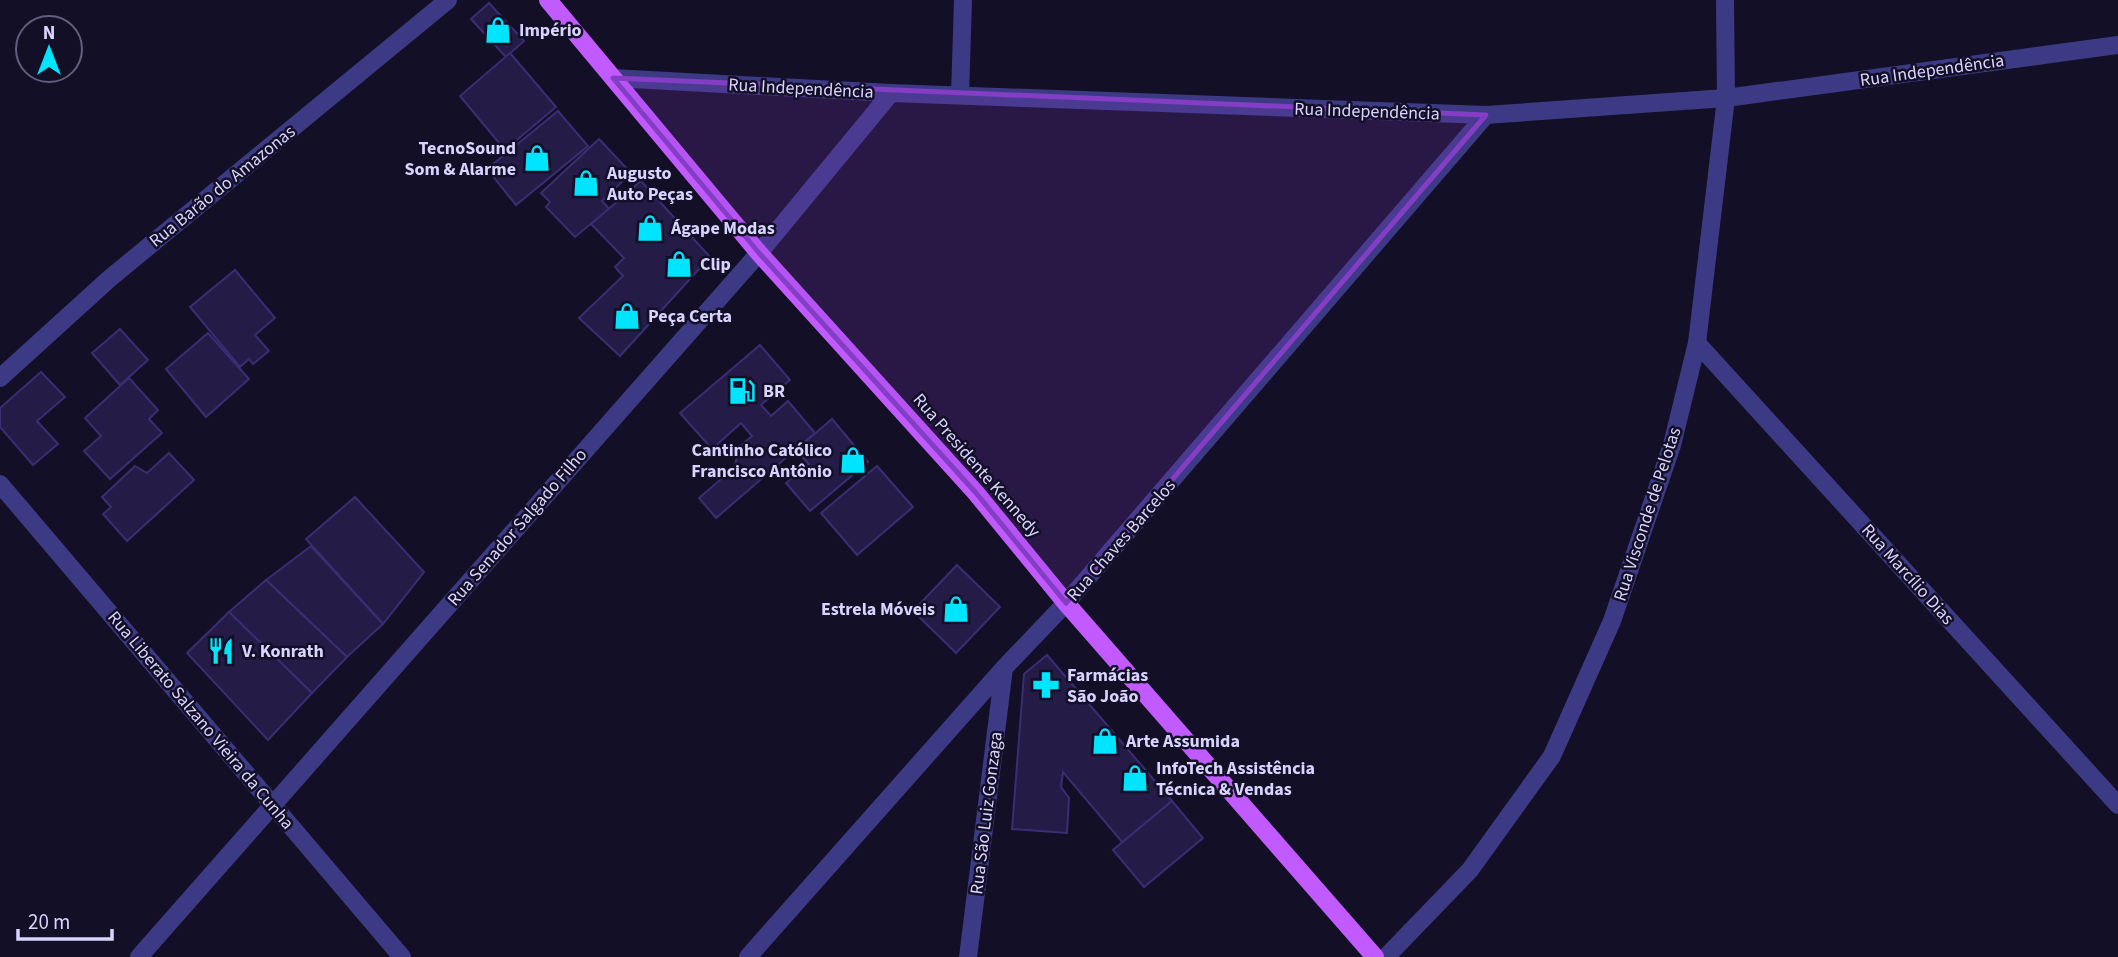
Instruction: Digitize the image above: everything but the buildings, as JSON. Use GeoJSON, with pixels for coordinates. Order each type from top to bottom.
{"type":"FeatureCollection","features":[{"type":"Feature","properties":{"kind":"main road","name":"Rua Presidente Kennedy"},"geometry":{"type":"LineString","coordinates":[[548,0],[758,253],[976,493],[1066,603],[1375,957]]}},
{"type":"Feature","properties":{"kind":"street","name":"Rua Barão do Amazonas"},"geometry":{"type":"LineString","coordinates":[[0,378],[109,279],[448,0]]}},
{"type":"Feature","properties":{"kind":"street"},"geometry":{"type":"LineString","coordinates":[[960,95],[963,0]]}},
{"type":"Feature","properties":{"kind":"street","name":"Rua Visconde de Pelotas"},"geometry":{"type":"LineString","coordinates":[[1386,957],[1470,870],[1552,756],[1612,621],[1672,445],[1697,343],[1726,97],[1725,0]]}},
{"type":"Feature","properties":{"kind":"street","name":"Rua Independência"},"geometry":{"type":"LineString","coordinates":[[613,78],[891,93],[1486,116],[1726,97],[2117,47]]}},
{"type":"Feature","properties":{"kind":"street","name":"Rua Senador Salgado Filho"},"geometry":{"type":"LineString","coordinates":[[139,957],[758,253],[891,93]]}},
{"type":"Feature","properties":{"kind":"street","name":"Rua Chaves Barcelos"},"geometry":{"type":"LineString","coordinates":[[748,957],[1004,668],[1066,603],[1486,116]]}},
{"type":"Feature","properties":{"kind":"street","name":"Rua Marcílio Dias"},"geometry":{"type":"LineString","coordinates":[[1697,343],[2118,805]]}},
{"type":"Feature","properties":{"kind":"street","name":"Rua Liberato Salzano Vieira da Cunha"},"geometry":{"type":"LineString","coordinates":[[0,484],[402,957]]}},
{"type":"Feature","properties":{"kind":"street","name":"Rua São Luiz Gonzaga"},"geometry":{"type":"LineString","coordinates":[[968,957],[1004,668]]}},
{"type":"Feature","properties":{"kind":"highlighted area"},"geometry":{"type":"Polygon","coordinates":[[[613,78],[1486,115],[1066,603],[976,493],[759,253],[613,78]]]}},
{"type":"Feature","properties":{"kind":"place","name":"Império"},"geometry":{"type":"Point","coordinates":[498,30]}},
{"type":"Feature","properties":{"kind":"place","name":"TecnoSound Som & Alarme"},"geometry":{"type":"Point","coordinates":[537,158]}},
{"type":"Feature","properties":{"kind":"place","name":"Augusto Auto Peças"},"geometry":{"type":"Point","coordinates":[586,183]}},
{"type":"Feature","properties":{"kind":"place","name":"Ágape Modas"},"geometry":{"type":"Point","coordinates":[650,228]}},
{"type":"Feature","properties":{"kind":"place","name":"Clip"},"geometry":{"type":"Point","coordinates":[679,264]}},
{"type":"Feature","properties":{"kind":"place","name":"Peça Certa"},"geometry":{"type":"Point","coordinates":[627,316]}},
{"type":"Feature","properties":{"kind":"place","name":"BR"},"geometry":{"type":"Point","coordinates":[742,391]}},
{"type":"Feature","properties":{"kind":"place","name":"Cantinho Católico Francisco Antônio"},"geometry":{"type":"Point","coordinates":[853,460]}},
{"type":"Feature","properties":{"kind":"place","name":"Estrela Móveis"},"geometry":{"type":"Point","coordinates":[956,609]}},
{"type":"Feature","properties":{"kind":"place","name":"V. Konrath"},"geometry":{"type":"Point","coordinates":[221,651]}},
{"type":"Feature","properties":{"kind":"place","name":"Farmácias São João"},"geometry":{"type":"Point","coordinates":[1046,685]}},
{"type":"Feature","properties":{"kind":"place","name":"Arte Assumida"},"geometry":{"type":"Point","coordinates":[1105,741]}},
{"type":"Feature","properties":{"kind":"place","name":"InfoTech Assistência Técnica & Vendas"},"geometry":{"type":"Point","coordinates":[1135,778]}}]}
